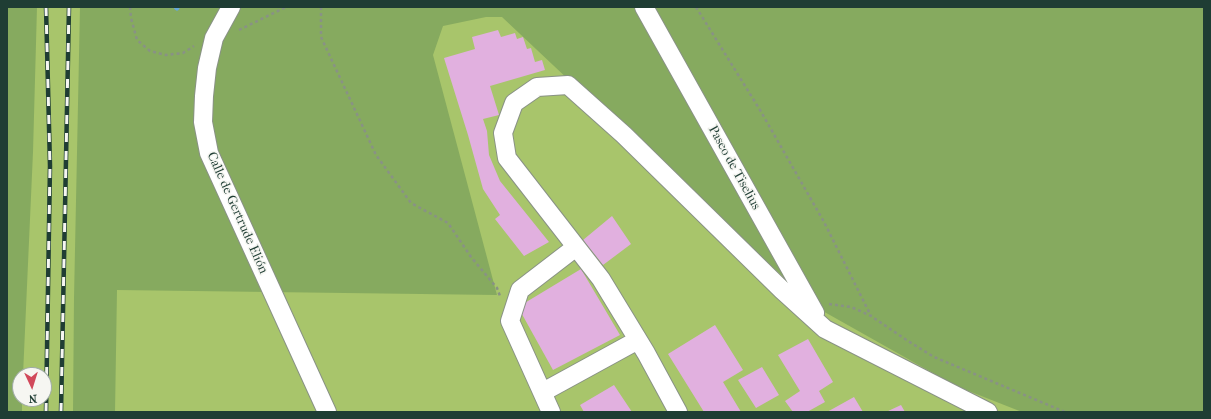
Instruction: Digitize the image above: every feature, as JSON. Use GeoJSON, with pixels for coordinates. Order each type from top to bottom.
{"type":"FeatureCollection","features":[{"type":"Feature","properties":{"kind":"street","name":"Calle de Gertrude Elión"},"geometry":{"type":"LineString","coordinates":[[231,7],[214,38],[207,68],[204,96],[204,122],[209,153],[327,412]]}},
{"type":"Feature","properties":{"kind":"street","name":"Paseo de Tiselius"},"geometry":{"type":"LineString","coordinates":[[644,7],[825,329]]}},
{"type":"Feature","properties":{"kind":"street"},"geometry":{"type":"LineString","coordinates":[[678,412],[638,340],[601,279],[507,158],[503,134],[514,103],[538,87],[568,85],[624,136],[782,290],[825,329],[988,412]]}},
{"type":"Feature","properties":{"kind":"street"},"geometry":{"type":"LineString","coordinates":[[551,412],[510,321],[520,290],[576,247]]}},
{"type":"Feature","properties":{"kind":"street"},"geometry":{"type":"LineString","coordinates":[[542,392],[638,340]]}},
{"type":"Feature","properties":{"kind":"path"},"geometry":{"type":"LineString","coordinates":[[130,7],[131,18],[137,40],[150,51],[166,55],[183,52],[200,44]]}},
{"type":"Feature","properties":{"kind":"path"},"geometry":{"type":"LineString","coordinates":[[237,31],[286,7]]}},
{"type":"Feature","properties":{"kind":"path"},"geometry":{"type":"LineString","coordinates":[[321,7],[321,37],[376,155],[411,203],[448,224],[471,257],[497,288],[510,321]]}},
{"type":"Feature","properties":{"kind":"path"},"geometry":{"type":"LineString","coordinates":[[696,7],[760,110],[816,208],[871,316]]}},
{"type":"Feature","properties":{"kind":"path"},"geometry":{"type":"LineString","coordinates":[[809,301],[851,307],[871,316],[934,357],[1065,412]]}},
{"type":"Feature","properties":{"kind":"green space"},"geometry":{"type":"Polygon","coordinates":[[[7,7],[1204,7],[1204,412],[7,412],[7,7]]]}},
{"type":"Feature","properties":{"kind":"green space"},"geometry":{"type":"Polygon","coordinates":[[[7,7],[37,7],[33,152],[23,367],[12,367],[12,407],[22,407],[22,412],[7,412],[7,7]]]}},
{"type":"Feature","properties":{"kind":"green space"},"geometry":{"type":"Polygon","coordinates":[[[80,7],[1204,7],[1204,412],[1022,412],[956,386],[821,310],[692,196],[502,17],[486,17],[443,26],[433,55],[497,295],[117,290],[115,412],[73,412],[80,7]]]}},
{"type":"Feature","properties":{"kind":"building"},"geometry":{"type":"Polygon","coordinates":[[[498,30],[501,37],[515,33],[517,39],[523,37],[527,49],[531,48],[535,62],[542,60],[545,70],[490,86],[499,115],[483,119],[487,131],[489,155],[500,181],[549,242],[524,256],[495,219],[500,215],[483,189],[444,58],[475,49],[472,37],[498,30]]]}},
{"type":"Feature","properties":{"kind":"building"},"geometry":{"type":"Polygon","coordinates":[[[612,216],[631,244],[603,265],[583,240],[612,216]]]}},
{"type":"Feature","properties":{"kind":"building"},"geometry":{"type":"Polygon","coordinates":[[[581,269],[620,335],[553,370],[518,307],[581,269]]]}},
{"type":"Feature","properties":{"kind":"building"},"geometry":{"type":"Polygon","coordinates":[[[715,325],[743,370],[723,382],[741,412],[704,412],[668,354],[715,325]]]}},
{"type":"Feature","properties":{"kind":"building"},"geometry":{"type":"Polygon","coordinates":[[[808,339],[833,382],[819,391],[825,402],[807,412],[793,412],[785,401],[800,391],[778,355],[808,339]]]}},
{"type":"Feature","properties":{"kind":"building"},"geometry":{"type":"Polygon","coordinates":[[[762,367],[779,395],[756,408],[738,380],[762,367]]]}},
{"type":"Feature","properties":{"kind":"building"},"geometry":{"type":"Polygon","coordinates":[[[614,385],[632,412],[584,412],[580,405],[614,385]]]}},
{"type":"Feature","properties":{"kind":"building"},"geometry":{"type":"Polygon","coordinates":[[[854,397],[863,412],[827,412],[854,397]]]}},
{"type":"Feature","properties":{"kind":"building"},"geometry":{"type":"Polygon","coordinates":[[[901,405],[905,412],[886,412],[901,405]]]}},
{"type":"Feature","properties":{"kind":"railway"},"geometry":{"type":"LineString","coordinates":[[46,7],[50,166],[46,412]]}},
{"type":"Feature","properties":{"kind":"railway"},"geometry":{"type":"LineString","coordinates":[[61,412],[69,7]]}}]}
